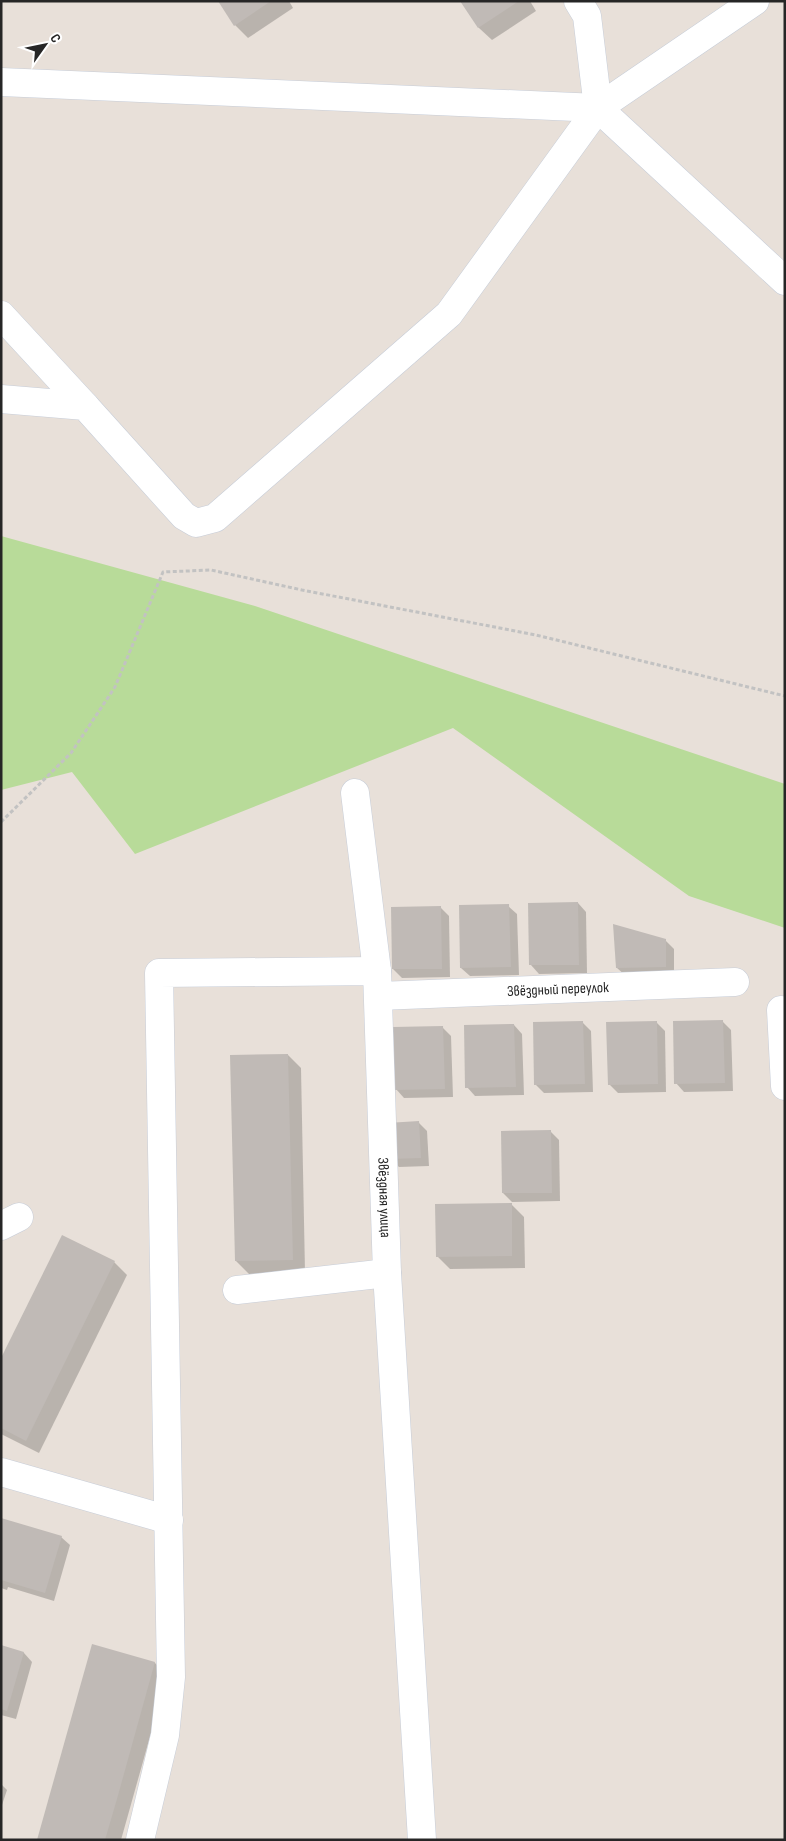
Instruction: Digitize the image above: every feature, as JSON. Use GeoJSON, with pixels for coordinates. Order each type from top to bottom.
{"type":"FeatureCollection","features":[{"type":"Feature","properties":{"kind":"street"},"geometry":{"type":"LineString","coordinates":[[578,1],[587,16],[598,108]]}},
{"type":"Feature","properties":{"kind":"street"},"geometry":{"type":"LineString","coordinates":[[1,315],[184,516],[196,522],[215,518],[449,314],[598,108],[755,1]]}},
{"type":"Feature","properties":{"kind":"street"},"geometry":{"type":"LineString","coordinates":[[1,82],[598,108],[785,281]]}},
{"type":"Feature","properties":{"kind":"street"},"geometry":{"type":"LineString","coordinates":[[1,399],[85,406]]}},
{"type":"Feature","properties":{"kind":"street","name":"Звёздная улица"},"geometry":{"type":"LineString","coordinates":[[355,793],[371,979],[422,1840]]}},
{"type":"Feature","properties":{"kind":"street","name":"Звёздный переулок"},"geometry":{"type":"LineString","coordinates":[[169,1520],[159,973],[371,979],[735,982]]}},
{"type":"Feature","properties":{"kind":"street"},"geometry":{"type":"LineString","coordinates":[[781,1010],[785,1086]]}},
{"type":"Feature","properties":{"kind":"street"},"geometry":{"type":"LineString","coordinates":[[237,1290],[387,1274]]}},
{"type":"Feature","properties":{"kind":"street"},"geometry":{"type":"LineString","coordinates":[[1,1472],[169,1520],[171,1677],[165,1735],[140,1840]]}},
{"type":"Feature","properties":{"kind":"path"},"geometry":{"type":"LineString","coordinates":[[1,822],[71,754],[115,687],[163,572],[211,570],[302,590],[536,635],[785,696]]}},
{"type":"Feature","properties":{"kind":"green space"},"geometry":{"type":"Polygon","coordinates":[[[1,536],[255,606],[785,784],[785,928],[689,896],[453,728],[135,854],[72,772],[1,790],[1,536]]]}},
{"type":"Feature","properties":{"kind":"building"},"geometry":{"type":"Polygon","coordinates":[[[218,1],[271,1],[234,26],[218,1]]]}},
{"type":"Feature","properties":{"kind":"building"},"geometry":{"type":"Polygon","coordinates":[[[460,1],[519,1],[478,28],[460,1]]]}},
{"type":"Feature","properties":{"kind":"building"},"geometry":{"type":"Polygon","coordinates":[[[578,902],[579,965],[529,965],[528,903],[578,902]]]}},
{"type":"Feature","properties":{"kind":"building"},"geometry":{"type":"Polygon","coordinates":[[[509,904],[511,967],[460,968],[459,905],[509,904]]]}},
{"type":"Feature","properties":{"kind":"building"},"geometry":{"type":"Polygon","coordinates":[[[441,906],[442,969],[392,969],[391,907],[441,906]]]}},
{"type":"Feature","properties":{"kind":"building"},"geometry":{"type":"Polygon","coordinates":[[[613,924],[666,939],[666,967],[616,968],[613,924]]]}},
{"type":"Feature","properties":{"kind":"building"},"geometry":{"type":"Polygon","coordinates":[[[723,1020],[725,1083],[674,1084],[673,1021],[723,1020]]]}},
{"type":"Feature","properties":{"kind":"building"},"geometry":{"type":"Polygon","coordinates":[[[583,1021],[585,1084],[534,1085],[533,1022],[583,1021]]]}},
{"type":"Feature","properties":{"kind":"building"},"geometry":{"type":"Polygon","coordinates":[[[657,1021],[658,1084],[608,1085],[606,1022],[657,1021]]]}},
{"type":"Feature","properties":{"kind":"building"},"geometry":{"type":"Polygon","coordinates":[[[514,1024],[516,1087],[465,1088],[464,1025],[514,1024]]]}},
{"type":"Feature","properties":{"kind":"building"},"geometry":{"type":"Polygon","coordinates":[[[443,1026],[445,1089],[394,1090],[393,1027],[443,1026]]]}},
{"type":"Feature","properties":{"kind":"building"},"geometry":{"type":"Polygon","coordinates":[[[288,1054],[293,1260],[235,1261],[230,1055],[288,1054]]]}},
{"type":"Feature","properties":{"kind":"building"},"geometry":{"type":"Polygon","coordinates":[[[419,1121],[421,1158],[389,1159],[387,1123],[419,1121]]]}},
{"type":"Feature","properties":{"kind":"building"},"geometry":{"type":"Polygon","coordinates":[[[551,1130],[552,1193],[502,1193],[501,1131],[551,1130]]]}},
{"type":"Feature","properties":{"kind":"building"},"geometry":{"type":"Polygon","coordinates":[[[512,1203],[512,1256],[436,1257],[435,1204],[512,1203]]]}},
{"type":"Feature","properties":{"kind":"building"},"geometry":{"type":"Polygon","coordinates":[[[62,1235],[115,1261],[26,1441],[1,1428],[1,1358],[62,1235]]]}},
{"type":"Feature","properties":{"kind":"building"},"geometry":{"type":"Polygon","coordinates":[[[1,1518],[62,1536],[45,1593],[1,1580],[1,1518]]]}},
{"type":"Feature","properties":{"kind":"building"},"geometry":{"type":"Polygon","coordinates":[[[92,1644],[155,1662],[117,1799],[105,1840],[37,1840],[92,1644]]]}},
{"type":"Feature","properties":{"kind":"building"},"geometry":{"type":"Polygon","coordinates":[[[1,1645],[24,1652],[7,1711],[1,1709],[1,1645]]]}}]}
